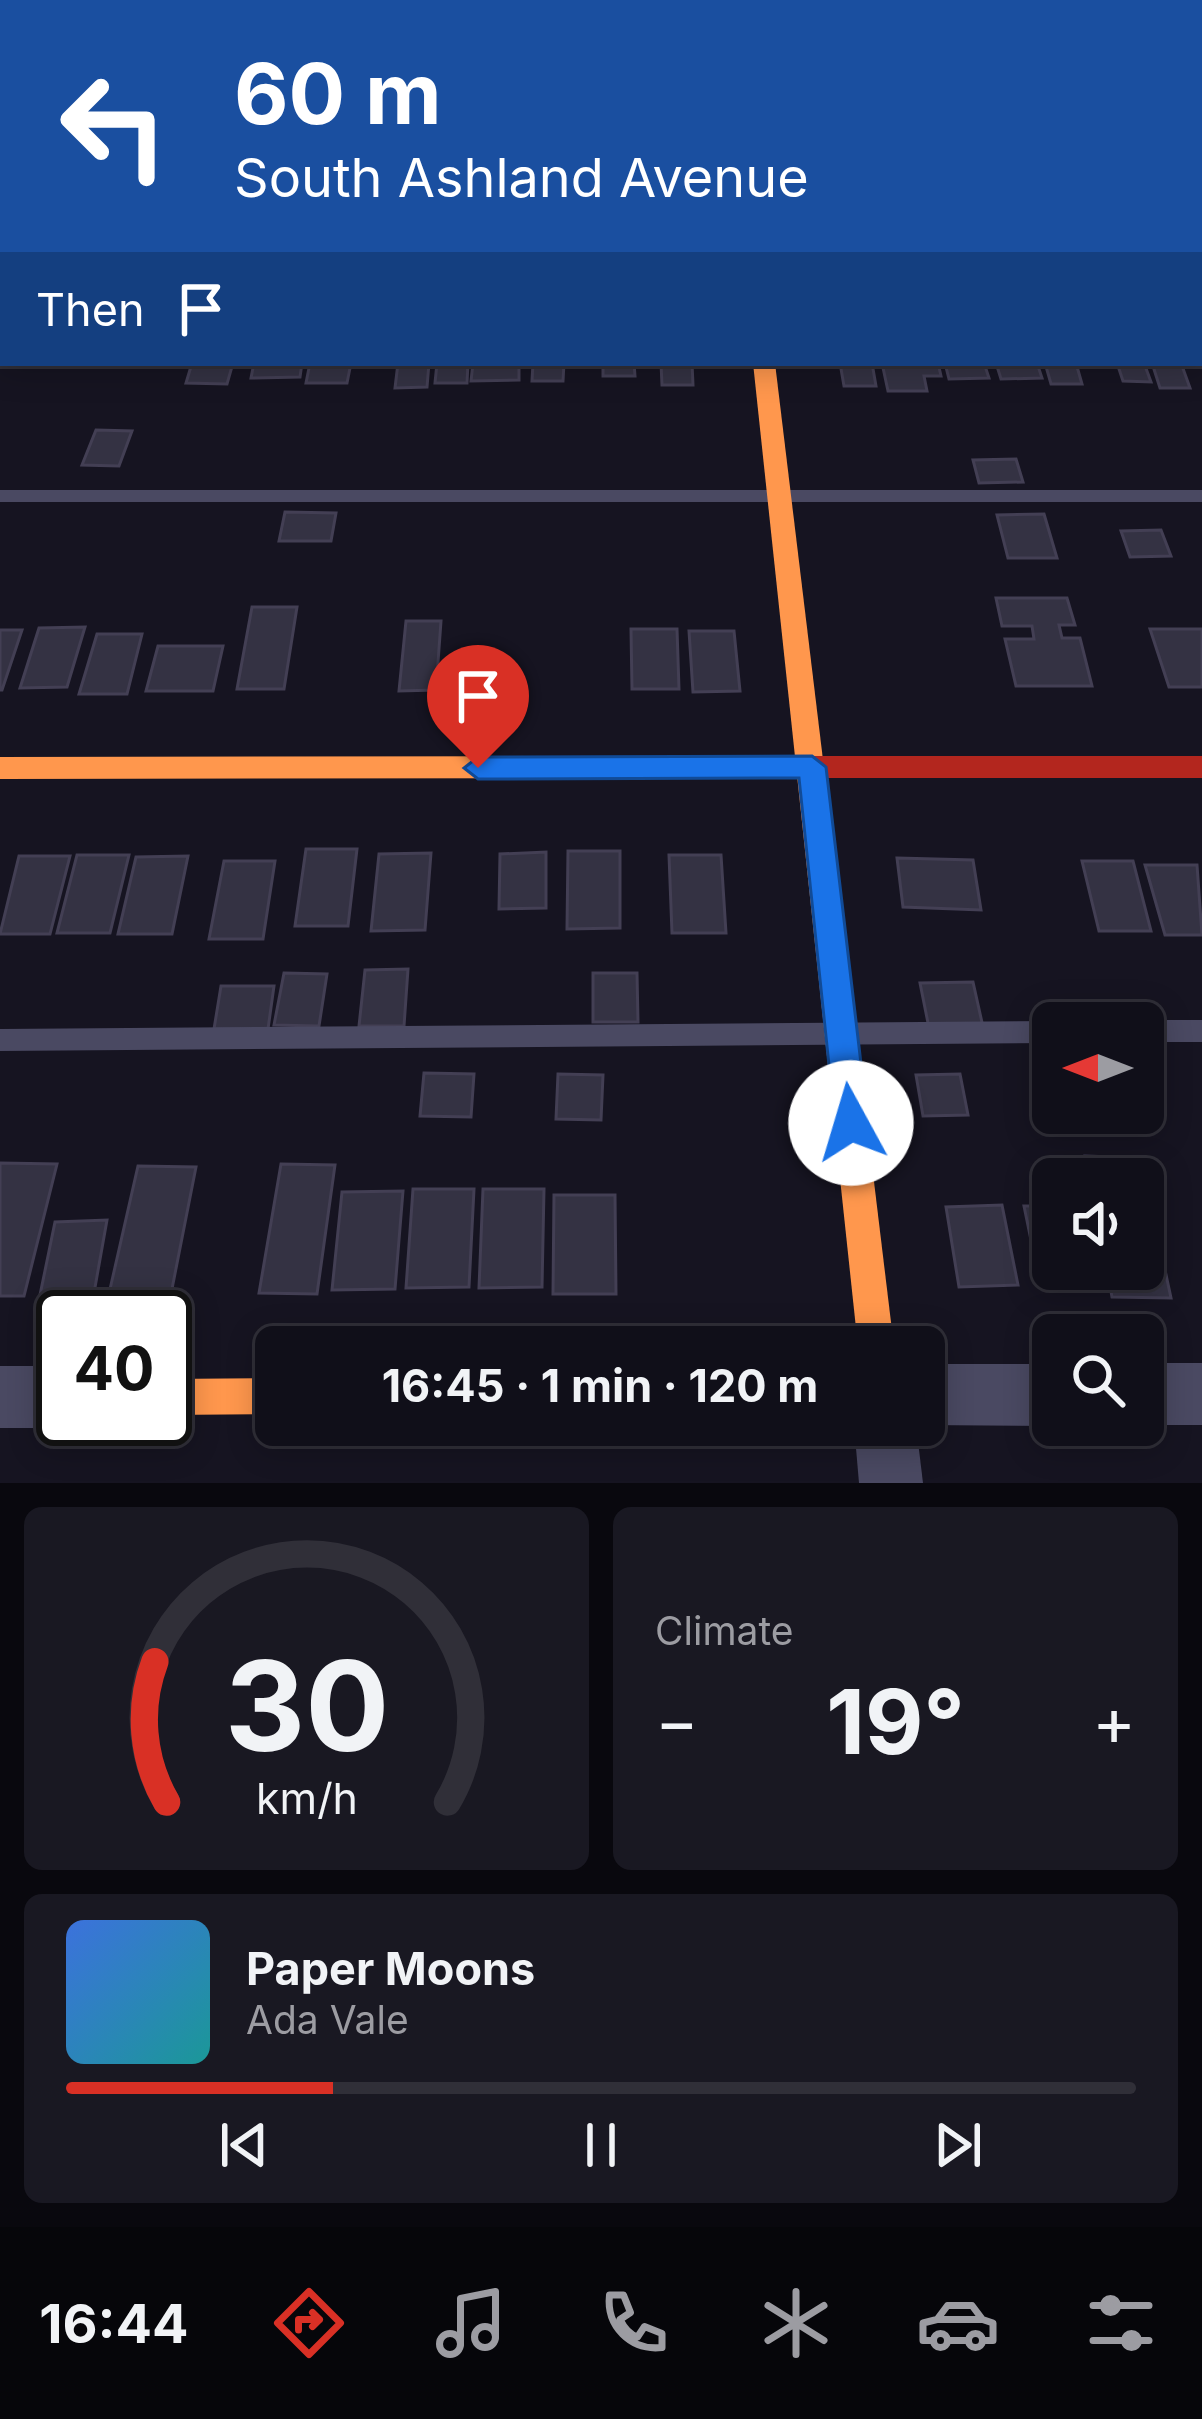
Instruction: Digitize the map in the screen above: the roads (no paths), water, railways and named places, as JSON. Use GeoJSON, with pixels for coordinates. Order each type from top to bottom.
{"type":"FeatureCollection","features":[{"type":"Feature","properties":{"kind":"street"},"geometry":{"type":"LineString","coordinates":[[764,366],[874,1326]]}},
{"type":"Feature","properties":{"kind":"street"},"geometry":{"type":"LineString","coordinates":[[0,768],[1202,767]]}},
{"type":"Feature","properties":{"kind":"street"},"geometry":{"type":"LineString","coordinates":[[1164,1394],[1202,1394]]}},
{"type":"Feature","properties":{"kind":"street"},"geometry":{"type":"LineString","coordinates":[[945,1395],[1032,1395]]}},
{"type":"Feature","properties":{"kind":"street"},"geometry":{"type":"LineString","coordinates":[[192,1396],[255,1396]]}},
{"type":"Feature","properties":{"kind":"street"},"geometry":{"type":"LineString","coordinates":[[0,1397],[36,1397]]}},
{"type":"Feature","properties":{"kind":"street"},"geometry":{"type":"LineString","coordinates":[[888,1446],[892,1483]]}},
{"type":"Feature","properties":{"kind":"lane"},"geometry":{"type":"LineString","coordinates":[[0,496],[1202,496]]}},
{"type":"Feature","properties":{"kind":"lane"},"geometry":{"type":"LineString","coordinates":[[1164,1031],[1202,1031]]}},
{"type":"Feature","properties":{"kind":"lane"},"geometry":{"type":"LineString","coordinates":[[0,1040],[1032,1032]]}}]}
